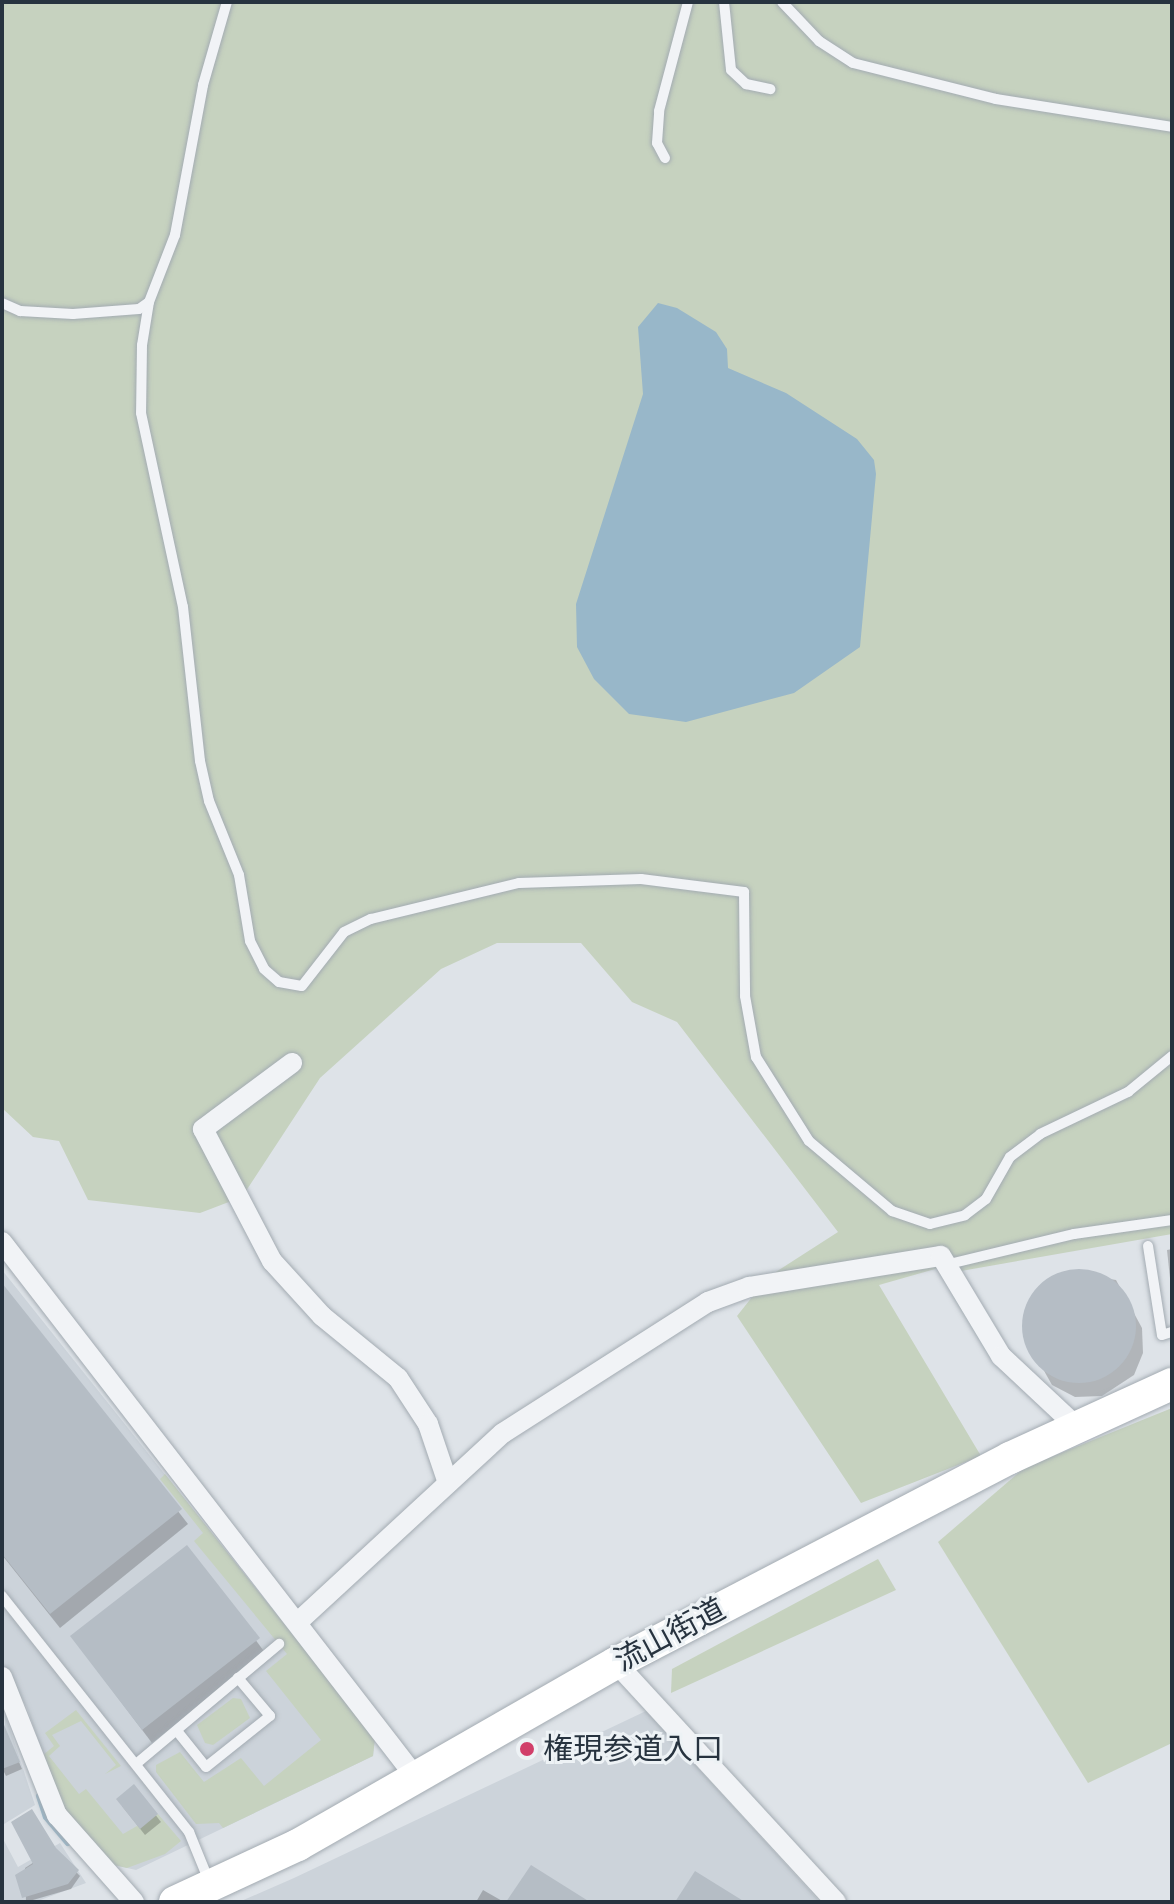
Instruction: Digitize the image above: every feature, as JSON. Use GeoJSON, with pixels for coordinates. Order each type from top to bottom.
{"type":"FeatureCollection","features":[{"type":"Feature","properties":{"kind":"main road","name":"流山街道"},"geometry":{"type":"LineString","coordinates":[[175,1902],[417,1779],[616,1663],[1077,1427],[1172,1384]]}},
{"type":"Feature","properties":{"kind":"street"},"geometry":{"type":"LineString","coordinates":[[292,1063],[203,1129],[272,1261],[322,1316],[398,1378],[428,1424],[448,1483]]}},
{"type":"Feature","properties":{"kind":"street"},"geometry":{"type":"LineString","coordinates":[[2,1242],[299,1621],[417,1779]]}},
{"type":"Feature","properties":{"kind":"street"},"geometry":{"type":"LineString","coordinates":[[299,1621],[503,1433],[708,1302],[749,1287],[941,1256],[1001,1356],[1077,1427]]}},
{"type":"Feature","properties":{"kind":"street"},"geometry":{"type":"LineString","coordinates":[[616,1663],[836,1902]]}},
{"type":"Feature","properties":{"kind":"street"},"geometry":{"type":"LineString","coordinates":[[2,1677],[57,1815],[134,1902]]}},
{"type":"Feature","properties":{"kind":"lane"},"geometry":{"type":"LineString","coordinates":[[227,2],[203,85],[175,235],[149,302],[142,345],[141,413],[183,607],[200,761],[209,801],[239,875],[250,941],[264,969],[279,982],[302,986],[344,932],[371,919],[519,883],[641,879],[744,892],[745,996],[756,1057],[809,1141],[892,1211],[930,1224],[965,1215],[986,1199],[1010,1157],[1040,1134],[1128,1092],[1172,1056]]}},
{"type":"Feature","properties":{"kind":"lane"},"geometry":{"type":"LineString","coordinates":[[665,158],[657,143],[659,111],[688,2]]}},
{"type":"Feature","properties":{"kind":"lane"},"geometry":{"type":"LineString","coordinates":[[724,2],[731,70],[746,84],[770,89]]}},
{"type":"Feature","properties":{"kind":"lane"},"geometry":{"type":"LineString","coordinates":[[782,2],[819,41],[853,63],[996,99],[1172,127]]}},
{"type":"Feature","properties":{"kind":"lane"},"geometry":{"type":"LineString","coordinates":[[2,303],[20,311],[73,314],[139,309],[149,302]]}},
{"type":"Feature","properties":{"kind":"lane"},"geometry":{"type":"LineString","coordinates":[[945,1265],[1045,1239],[1172,1220]]}},
{"type":"Feature","properties":{"kind":"lane"},"geometry":{"type":"LineString","coordinates":[[1148,1246],[1162,1335],[1172,1332]]}},
{"type":"Feature","properties":{"kind":"lane"},"geometry":{"type":"LineString","coordinates":[[2,1596],[189,1832],[211,1886]]}},
{"type":"Feature","properties":{"kind":"lane"},"geometry":{"type":"LineString","coordinates":[[136,1764],[279,1644]]}},
{"type":"Feature","properties":{"kind":"lane"},"geometry":{"type":"LineString","coordinates":[[177,1731],[206,1767],[270,1716],[238,1678]]}},
{"type":"Feature","properties":{"kind":"shaded area"},"geometry":{"type":"Polygon","coordinates":[[[2,1270],[375,1738],[373,1756],[136,1870],[114,1865],[63,1811],[27,1708],[2,1663],[2,1270]]]}},
{"type":"Feature","properties":{"kind":"shaded area"},"geometry":{"type":"Polygon","coordinates":[[[646,1711],[820,1902],[239,1902],[294,1878],[646,1711]]]}},
{"type":"Feature","properties":{"kind":"shaded area"},"geometry":{"type":"Polygon","coordinates":[[[5,1714],[35,1805],[4,1824],[2,1835],[5,1714]]]}},
{"type":"Feature","properties":{"kind":"shaded area"},"geometry":{"type":"Polygon","coordinates":[[[2,1837],[18,1867],[60,1843],[86,1883],[35,1902],[2,1902],[2,1837]]]}},
{"type":"Feature","properties":{"kind":"green space"},"geometry":{"type":"Polygon","coordinates":[[[2,2],[1172,2],[1172,1234],[961,1271],[956,1263],[879,1285],[981,1456],[861,1503],[737,1316],[768,1277],[838,1232],[677,1022],[632,1002],[581,943],[497,943],[441,969],[320,1078],[242,1197],[200,1213],[88,1200],[59,1141],[33,1137],[2,1108],[2,2]]]}},
{"type":"Feature","properties":{"kind":"green space"},"geometry":{"type":"Polygon","coordinates":[[[1172,1408],[1172,1743],[1088,1783],[938,1542],[1024,1468],[1172,1408]]]}},
{"type":"Feature","properties":{"kind":"green space"},"geometry":{"type":"Polygon","coordinates":[[[165,1474],[375,1738],[373,1756],[223,1828],[219,1823],[196,1824],[156,1772],[156,1765],[180,1752],[204,1782],[241,1758],[264,1786],[321,1740],[266,1671],[287,1654],[194,1541],[203,1533],[160,1479],[165,1474]]]}},
{"type":"Feature","properties":{"kind":"green space"},"geometry":{"type":"Polygon","coordinates":[[[878,1559],[896,1590],[671,1693],[672,1669],[878,1559]]]}},
{"type":"Feature","properties":{"kind":"green space"},"geometry":{"type":"Polygon","coordinates":[[[233,1698],[241,1699],[250,1718],[213,1745],[205,1743],[197,1725],[233,1698]]]}},
{"type":"Feature","properties":{"kind":"green space"},"geometry":{"type":"Polygon","coordinates":[[[76,1710],[121,1766],[105,1774],[116,1765],[81,1721],[52,1735],[60,1746],[49,1756],[79,1794],[86,1789],[123,1834],[158,1814],[181,1841],[165,1854],[127,1868],[114,1865],[63,1811],[43,1755],[54,1746],[45,1733],[76,1710]]]}},
{"type":"Feature","properties":{"kind":"water"},"geometry":{"type":"Polygon","coordinates":[[[658,303],[677,308],[716,332],[727,349],[728,368],[786,393],[857,439],[874,460],[876,474],[860,647],[794,693],[686,722],[629,714],[594,679],[577,647],[576,604],[643,394],[638,327],[658,303]]]}},
{"type":"Feature","properties":{"kind":"building"},"geometry":{"type":"Polygon","coordinates":[[[1079,1269],[1101,1273],[1120,1285],[1132,1304],[1136,1326],[1132,1348],[1120,1367],[1101,1379],[1079,1383],[1057,1379],[1038,1367],[1026,1348],[1022,1326],[1026,1304],[1038,1285],[1057,1273],[1079,1269]]]}},
{"type":"Feature","properties":{"kind":"building"},"geometry":{"type":"Polygon","coordinates":[[[2,1283],[182,1509],[50,1614],[2,1554],[2,1283]]]}},
{"type":"Feature","properties":{"kind":"building"},"geometry":{"type":"Polygon","coordinates":[[[187,1545],[260,1638],[142,1730],[70,1636],[187,1545]]]}},
{"type":"Feature","properties":{"kind":"building"},"geometry":{"type":"Polygon","coordinates":[[[2,1720],[20,1762],[2,1769],[2,1720]]]}},
{"type":"Feature","properties":{"kind":"building"},"geometry":{"type":"Polygon","coordinates":[[[134,1784],[158,1814],[140,1829],[116,1799],[134,1784]]]}},
{"type":"Feature","properties":{"kind":"building"},"geometry":{"type":"Polygon","coordinates":[[[32,1809],[56,1848],[79,1870],[68,1884],[22,1898],[15,1875],[33,1864],[11,1822],[32,1809]]]}},
{"type":"Feature","properties":{"kind":"building"},"geometry":{"type":"Polygon","coordinates":[[[531,1865],[590,1902],[506,1902],[531,1865]]]}},
{"type":"Feature","properties":{"kind":"building"},"geometry":{"type":"Polygon","coordinates":[[[695,1871],[745,1902],[675,1902],[695,1871]]]}},
{"type":"Feature","properties":{"kind":"waterway"},"geometry":{"type":"LineString","coordinates":[[39,1796],[46,1817],[68,1843]]}},
{"type":"Feature","properties":{"kind":"place","name":"権現参道入口"},"geometry":{"type":"Point","coordinates":[527,1749]}}]}
